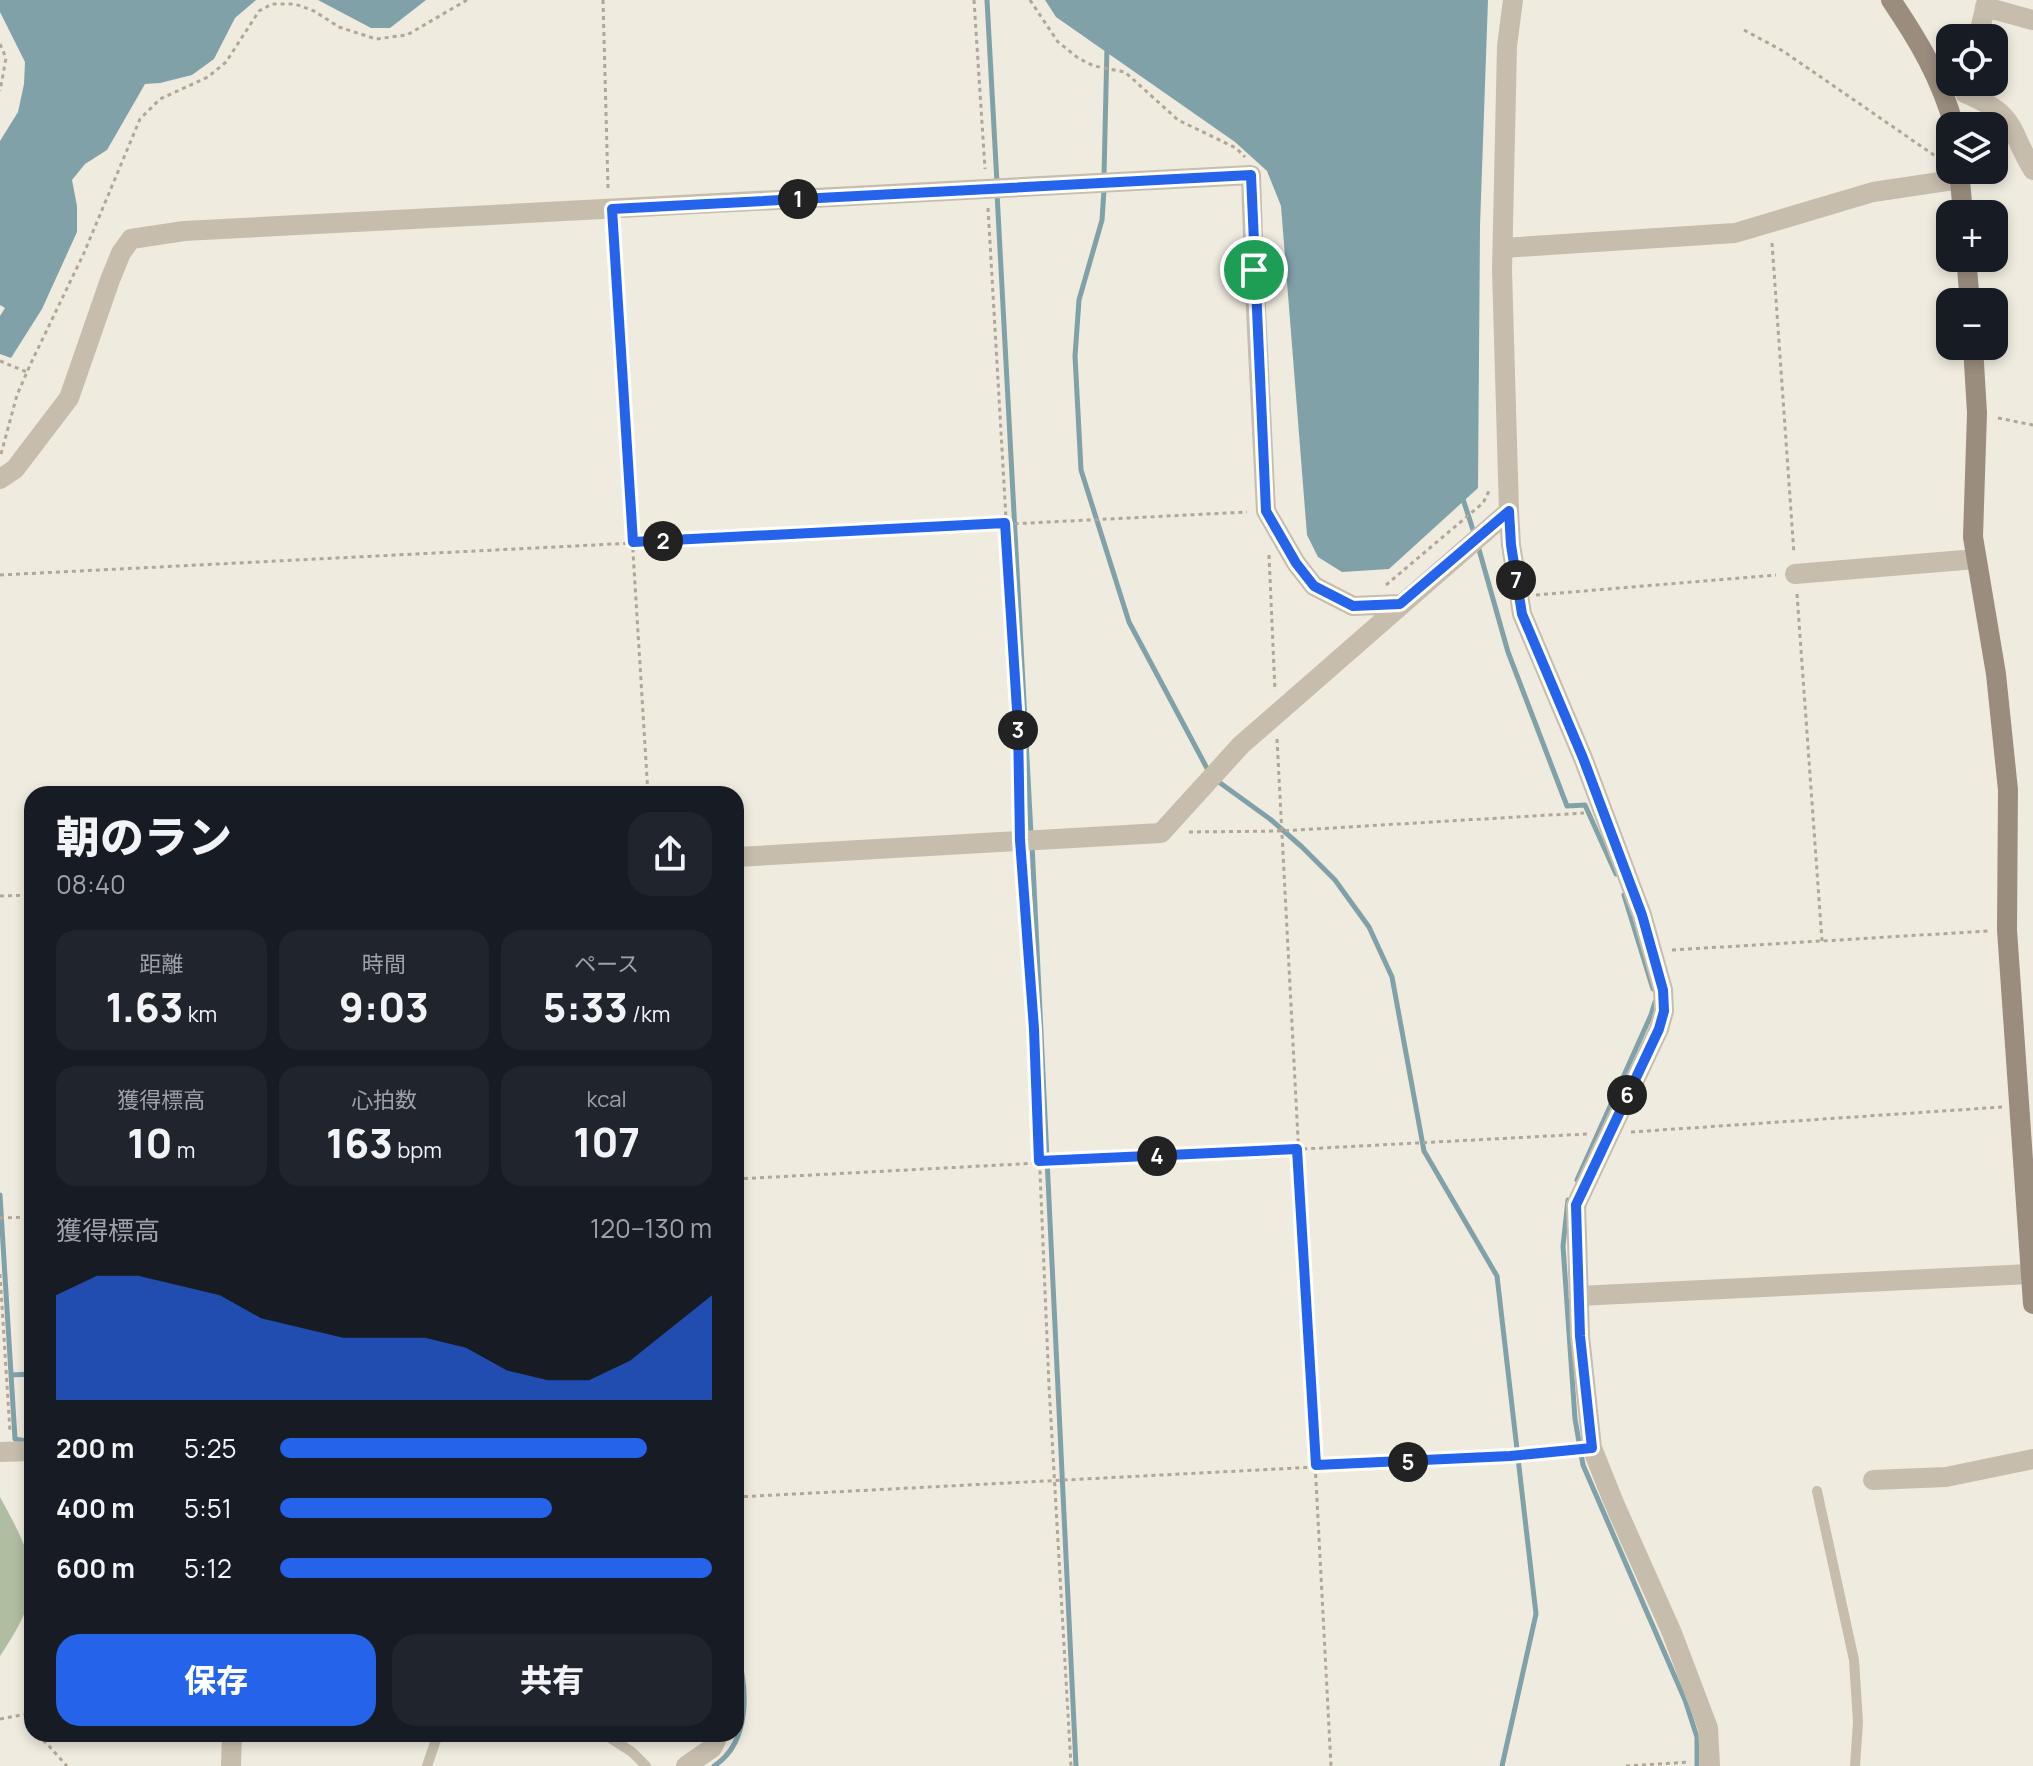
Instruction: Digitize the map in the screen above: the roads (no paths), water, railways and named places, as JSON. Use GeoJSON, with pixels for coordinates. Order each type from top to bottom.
{"type":"FeatureCollection","features":[{"type":"Feature","properties":{"kind":"street"},"geometry":{"type":"LineString","coordinates":[[1513,0],[1507,46],[1503,248],[1509,511],[1519,596],[1522,614],[1642,915],[1663,990],[1664,1011],[1659,1029],[1576,1205],[1578,1296],[1592,1448],[1695,1692],[1708,1728],[1710,1764]]}},
{"type":"Feature","properties":{"kind":"street"},"geometry":{"type":"LineString","coordinates":[[1891,0],[1925,51],[1952,112]]}},
{"type":"Feature","properties":{"kind":"street"},"geometry":{"type":"LineString","coordinates":[[1981,24],[1986,4],[2033,20]]}},
{"type":"Feature","properties":{"kind":"street"},"geometry":{"type":"LineString","coordinates":[[1978,96],[2001,112],[2013,126],[2033,170]]}},
{"type":"Feature","properties":{"kind":"street"},"geometry":{"type":"LineString","coordinates":[[0,479],[15,469],[69,398],[110,280],[121,253],[131,239],[184,231],[1251,175],[1266,511],[1296,563],[1314,586],[1353,606],[1400,604]]}},
{"type":"Feature","properties":{"kind":"street"},"geometry":{"type":"LineString","coordinates":[[1503,248],[1735,233],[1936,177]]}},
{"type":"Feature","properties":{"kind":"street"},"geometry":{"type":"LineString","coordinates":[[1974,360],[1977,413],[1973,537],[1996,674],[2008,790],[2007,930],[2018,1107],[2029,1176],[2033,1304]]}},
{"type":"Feature","properties":{"kind":"street"},"geometry":{"type":"LineString","coordinates":[[744,857],[1161,833],[1241,745],[1509,511]]}},
{"type":"Feature","properties":{"kind":"street"},"geometry":{"type":"LineString","coordinates":[[1795,574],[1976,559]]}},
{"type":"Feature","properties":{"kind":"street"},"geometry":{"type":"LineString","coordinates":[[1578,1296],[2030,1274]]}},
{"type":"Feature","properties":{"kind":"street"},"geometry":{"type":"LineString","coordinates":[[4,1452],[24,1451]]}},
{"type":"Feature","properties":{"kind":"street"},"geometry":{"type":"LineString","coordinates":[[1873,1480],[1946,1477],[2033,1459]]}},
{"type":"Feature","properties":{"kind":"street"},"geometry":{"type":"LineString","coordinates":[[231,1766],[232,1742]]}},
{"type":"Feature","properties":{"kind":"street"},"geometry":{"type":"LineString","coordinates":[[686,1766],[712,1748],[715,1742]]}},
{"type":"Feature","properties":{"kind":"lane"},"geometry":{"type":"LineString","coordinates":[[1817,1491],[1854,1660],[1858,1722],[1855,1766]]}},
{"type":"Feature","properties":{"kind":"lane"},"geometry":{"type":"LineString","coordinates":[[427,1766],[435,1742]]}},
{"type":"Feature","properties":{"kind":"lane"},"geometry":{"type":"LineString","coordinates":[[616,1742],[646,1766]]}},
{"type":"Feature","properties":{"kind":"water"},"geometry":{"type":"Polygon","coordinates":[[[0,0],[256,0],[235,18],[214,59],[192,75],[145,84],[107,150],[85,164],[72,180],[77,206],[77,232],[42,309],[11,358],[0,354],[0,316],[5,308],[0,305],[0,141],[18,112],[25,62],[0,12],[0,0]]]}},
{"type":"Feature","properties":{"kind":"water"},"geometry":{"type":"Polygon","coordinates":[[[318,0],[426,0],[390,28],[371,28],[318,0]]]}},
{"type":"Feature","properties":{"kind":"water"},"geometry":{"type":"Polygon","coordinates":[[[1045,0],[1488,0],[1480,226],[1478,488],[1389,569],[1342,572],[1318,557],[1307,535],[1281,206],[1267,171],[1235,142],[1056,17],[1045,0]]]}},
{"type":"Feature","properties":{"kind":"waterway"},"geometry":{"type":"LineString","coordinates":[[987,0],[997,183]]}},
{"type":"Feature","properties":{"kind":"waterway"},"geometry":{"type":"LineString","coordinates":[[1104,176],[1107,46]]}},
{"type":"Feature","properties":{"kind":"waterway"},"geometry":{"type":"LineString","coordinates":[[1104,190],[1102,220],[1079,300],[1075,356],[1081,470],[1129,622],[1209,772]]}},
{"type":"Feature","properties":{"kind":"waterway"},"geometry":{"type":"LineString","coordinates":[[997,193],[1031,834]]}},
{"type":"Feature","properties":{"kind":"waterway"},"geometry":{"type":"LineString","coordinates":[[1462,496],[1475,536]]}},
{"type":"Feature","properties":{"kind":"waterway"},"geometry":{"type":"LineString","coordinates":[[1478,546],[1508,652],[1567,806],[1585,805],[1616,874]]}},
{"type":"Feature","properties":{"kind":"waterway"},"geometry":{"type":"LineString","coordinates":[[1216,780],[1270,819],[1302,847],[1335,880],[1369,927],[1392,977],[1424,1151],[1497,1276],[1536,1614],[1502,1766]]}},
{"type":"Feature","properties":{"kind":"waterway"},"geometry":{"type":"LineString","coordinates":[[1032,844],[1076,1766]]}},
{"type":"Feature","properties":{"kind":"waterway"},"geometry":{"type":"LineString","coordinates":[[1624,895],[1653,989]]}},
{"type":"Feature","properties":{"kind":"waterway"},"geometry":{"type":"LineString","coordinates":[[1577,1180],[1655,1002]]}},
{"type":"Feature","properties":{"kind":"waterway"},"geometry":{"type":"LineString","coordinates":[[0,1195],[15,1439],[24,1441]]}},
{"type":"Feature","properties":{"kind":"waterway"},"geometry":{"type":"LineString","coordinates":[[1568,1200],[1563,1246],[1575,1419],[1583,1465],[1685,1700],[1697,1737],[1697,1766]]}},
{"type":"Feature","properties":{"kind":"waterway"},"geometry":{"type":"LineString","coordinates":[[11,1375],[24,1374]]}},
{"type":"Feature","properties":{"kind":"waterway"},"geometry":{"type":"LineString","coordinates":[[714,1766],[735,1742]]}}]}
